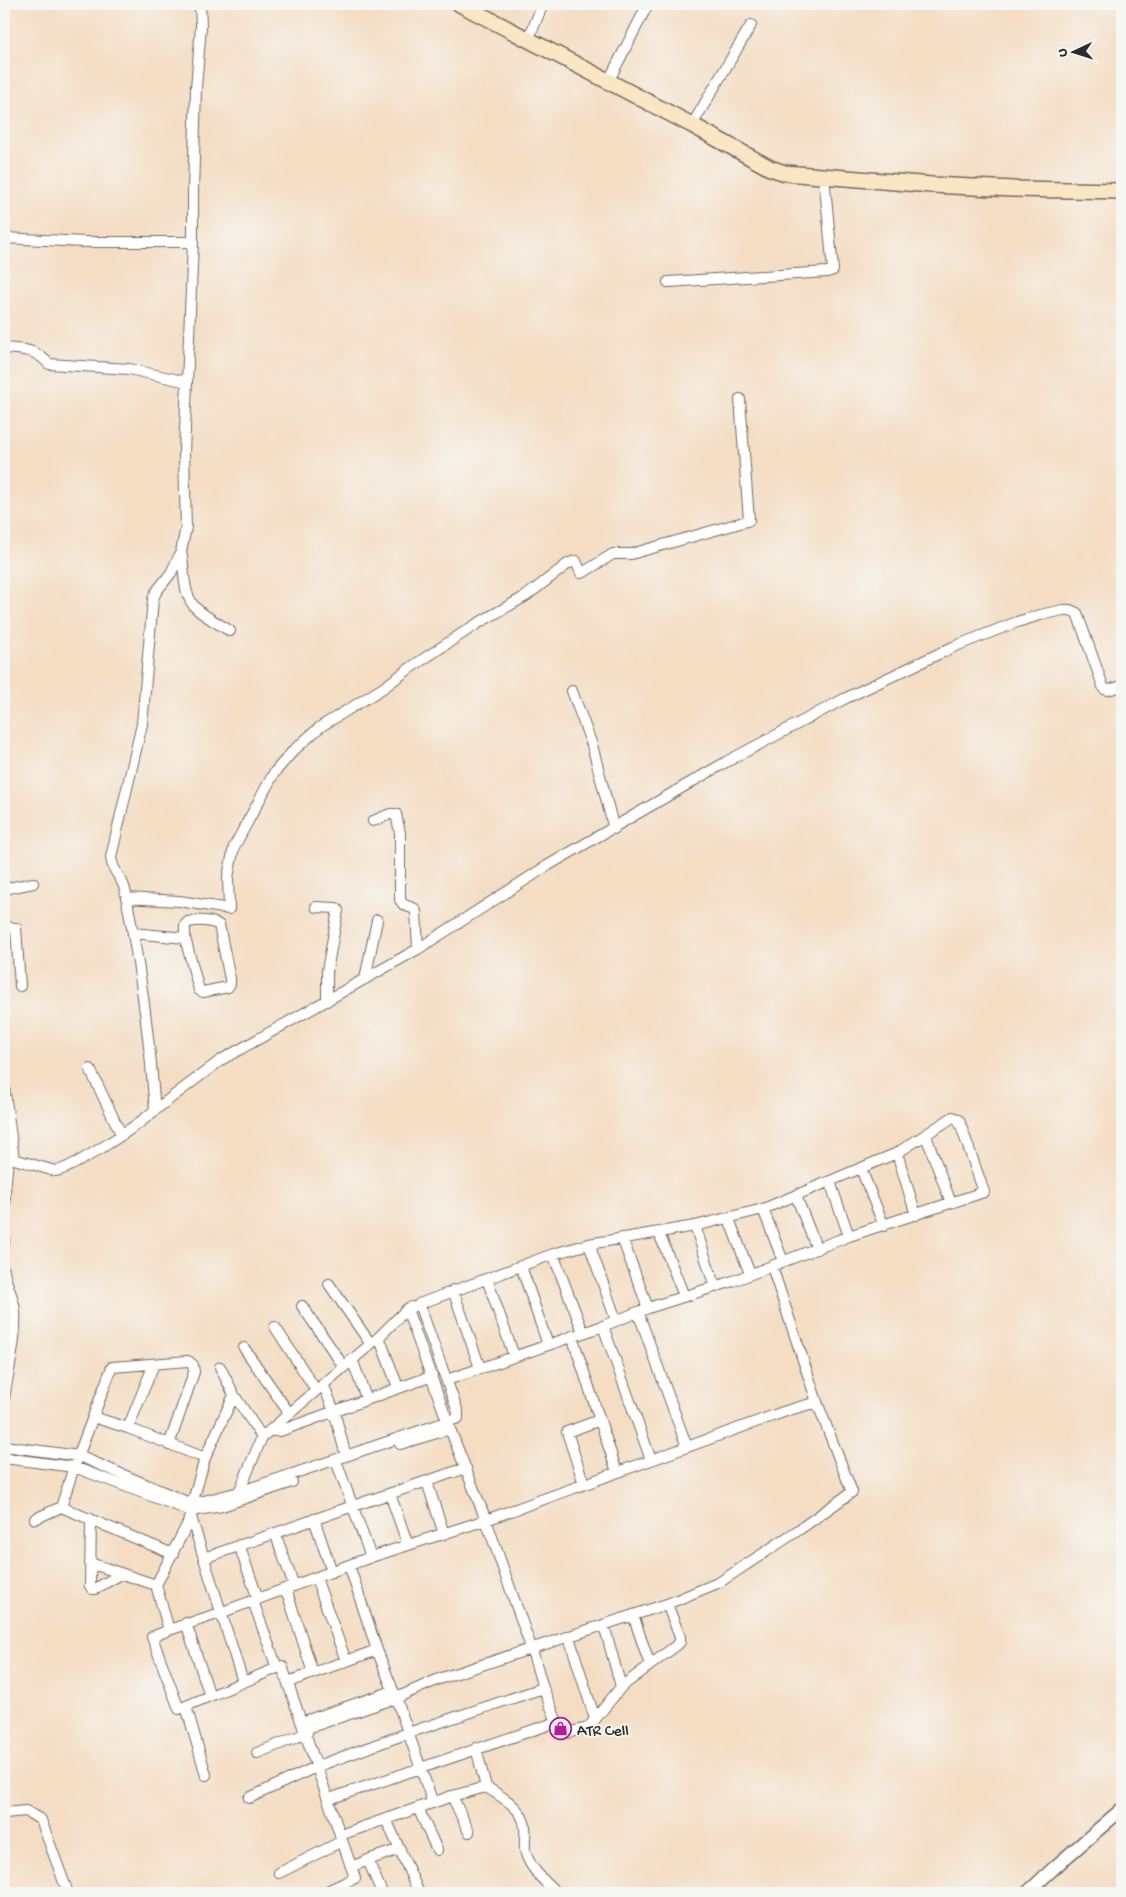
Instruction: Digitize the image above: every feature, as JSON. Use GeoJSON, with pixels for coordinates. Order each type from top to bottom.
{"type":"FeatureCollection","features":[{"type":"Feature","properties":{"kind":"main road"},"geometry":{"type":"LineString","coordinates":[[460,4],[692,125],[770,168],[785,173],[932,185],[1122,191]]}},
{"type":"Feature","properties":{"kind":"street"},"geometry":{"type":"LineString","coordinates":[[155,1110],[151,1055],[133,933],[123,885],[112,865],[112,848],[142,724],[153,599],[156,592],[171,573],[181,552],[186,527],[184,453],[194,242],[193,192],[196,88],[201,26],[200,4]]}},
{"type":"Feature","properties":{"kind":"street"},"geometry":{"type":"LineString","coordinates":[[528,40],[543,4]]}},
{"type":"Feature","properties":{"kind":"street"},"geometry":{"type":"LineString","coordinates":[[608,82],[648,4]]}},
{"type":"Feature","properties":{"kind":"street"},"geometry":{"type":"LineString","coordinates":[[692,125],[751,25]]}},
{"type":"Feature","properties":{"kind":"street"},"geometry":{"type":"LineString","coordinates":[[668,282],[827,272],[833,270],[824,176]]}},
{"type":"Feature","properties":{"kind":"street"},"geometry":{"type":"LineString","coordinates":[[4,238],[85,242],[194,242]]}},
{"type":"Feature","properties":{"kind":"street"},"geometry":{"type":"LineString","coordinates":[[4,348],[29,350],[40,355],[49,364],[129,369],[187,382]]}},
{"type":"Feature","properties":{"kind":"street"},"geometry":{"type":"LineString","coordinates":[[126,898],[185,902],[229,909],[228,877],[234,847],[239,836],[274,773],[293,751],[320,727],[384,688],[413,666],[475,625],[526,596],[569,563],[576,561],[581,573],[613,554],[622,555],[636,552],[749,520],[740,399]]}},
{"type":"Feature","properties":{"kind":"street"},"geometry":{"type":"LineString","coordinates":[[181,552],[185,582],[193,606],[230,631]]}},
{"type":"Feature","properties":{"kind":"street"},"geometry":{"type":"LineString","coordinates":[[9,1159],[55,1171],[62,1170],[88,1157],[222,1060],[418,949],[540,871],[726,762],[844,699],[953,647],[1017,622],[1040,615],[1070,610],[1078,614],[1104,689],[1108,690],[1122,686]]}},
{"type":"Feature","properties":{"kind":"street"},"geometry":{"type":"LineString","coordinates":[[572,691],[592,745],[614,828]]}},
{"type":"Feature","properties":{"kind":"street"},"geometry":{"type":"LineString","coordinates":[[373,821],[390,814],[396,814],[400,833],[400,900],[404,905],[414,909],[416,912],[418,949]]}},
{"type":"Feature","properties":{"kind":"street"},"geometry":{"type":"LineString","coordinates":[[4,888],[34,883]]}},
{"type":"Feature","properties":{"kind":"street"},"geometry":{"type":"LineString","coordinates":[[316,907],[336,908],[338,910],[327,972],[327,1001]]}},
{"type":"Feature","properties":{"kind":"street"},"geometry":{"type":"LineString","coordinates":[[196,920],[219,925],[230,979],[228,987],[203,992],[198,990],[185,938],[185,925],[188,922],[196,920]]}},
{"type":"Feature","properties":{"kind":"street"},"geometry":{"type":"LineString","coordinates":[[365,979],[377,920]]}},
{"type":"Feature","properties":{"kind":"street"},"geometry":{"type":"LineString","coordinates":[[4,927],[16,928],[20,986]]}},
{"type":"Feature","properties":{"kind":"street"},"geometry":{"type":"LineString","coordinates":[[133,933],[185,938]]}},
{"type":"Feature","properties":{"kind":"street"},"geometry":{"type":"LineString","coordinates":[[90,1069],[121,1134]]}},
{"type":"Feature","properties":{"kind":"street"},"geometry":{"type":"LineString","coordinates":[[4,1086],[9,1159],[5,1190],[4,1238]]}},
{"type":"Feature","properties":{"kind":"street"},"geometry":{"type":"LineString","coordinates":[[239,1492],[266,1434],[408,1310],[453,1290],[553,1254],[589,1244],[730,1219],[763,1209],[897,1153],[953,1117],[959,1120],[984,1192],[849,1236],[772,1267],[643,1310],[603,1326],[447,1380]]}},
{"type":"Feature","properties":{"kind":"street"},"geometry":{"type":"LineString","coordinates":[[926,1136],[951,1203]]}},
{"type":"Feature","properties":{"kind":"street"},"geometry":{"type":"LineString","coordinates":[[897,1153],[916,1215]]}},
{"type":"Feature","properties":{"kind":"street"},"geometry":{"type":"LineString","coordinates":[[861,1169],[884,1226]]}},
{"type":"Feature","properties":{"kind":"street"},"geometry":{"type":"LineString","coordinates":[[830,1182],[849,1236]]}},
{"type":"Feature","properties":{"kind":"street"},"geometry":{"type":"LineString","coordinates":[[796,1196],[817,1249]]}},
{"type":"Feature","properties":{"kind":"street"},"geometry":{"type":"LineString","coordinates":[[763,1209],[783,1261]]}},
{"type":"Feature","properties":{"kind":"street"},"geometry":{"type":"LineString","coordinates":[[730,1219],[750,1274]]}},
{"type":"Feature","properties":{"kind":"street"},"geometry":{"type":"LineString","coordinates":[[695,1226],[715,1287]]}},
{"type":"Feature","properties":{"kind":"street"},"geometry":{"type":"LineString","coordinates":[[659,1233],[684,1296]]}},
{"type":"Feature","properties":{"kind":"street"},"geometry":{"type":"LineString","coordinates":[[622,1238],[687,1447]]}},
{"type":"Feature","properties":{"kind":"street"},"geometry":{"type":"LineString","coordinates":[[589,1244],[616,1320]]}},
{"type":"Feature","properties":{"kind":"street"},"geometry":{"type":"LineString","coordinates":[[553,1254],[583,1332]]}},
{"type":"Feature","properties":{"kind":"street"},"geometry":{"type":"LineString","coordinates":[[521,1266],[548,1345]]}},
{"type":"Feature","properties":{"kind":"street"},"geometry":{"type":"LineString","coordinates":[[257,1753],[305,1728],[395,1694],[604,1626],[667,1604],[720,1582],[852,1492],[817,1402],[772,1267]]}},
{"type":"Feature","properties":{"kind":"street"},"geometry":{"type":"LineString","coordinates":[[4,1270],[5,1280],[13,1302],[15,1326],[4,1399]]}},
{"type":"Feature","properties":{"kind":"street"},"geometry":{"type":"LineString","coordinates":[[487,1279],[514,1356]]}},
{"type":"Feature","properties":{"kind":"street"},"geometry":{"type":"LineString","coordinates":[[329,1284],[375,1340],[398,1387]]}},
{"type":"Feature","properties":{"kind":"street"},"geometry":{"type":"LineString","coordinates":[[453,1290],[480,1368]]}},
{"type":"Feature","properties":{"kind":"street"},"geometry":{"type":"LineString","coordinates":[[4,1458],[74,1467],[191,1511],[222,1506],[449,1425],[459,1415],[420,1304]]}},
{"type":"Feature","properties":{"kind":"street"},"geometry":{"type":"LineString","coordinates":[[302,1306],[344,1367]]}},
{"type":"Feature","properties":{"kind":"street"},"geometry":{"type":"LineString","coordinates":[[408,1310],[449,1425],[486,1520],[532,1650],[543,1688],[560,1732],[564,1734],[588,1728],[621,1687],[680,1642],[680,1637],[667,1604]]}},
{"type":"Feature","properties":{"kind":"street"},"geometry":{"type":"LineString","coordinates":[[603,1326],[650,1460]]}},
{"type":"Feature","properties":{"kind":"street"},"geometry":{"type":"LineString","coordinates":[[275,1327],[320,1387],[334,1412],[346,1456]]}},
{"type":"Feature","properties":{"kind":"street"},"geometry":{"type":"LineString","coordinates":[[572,1336],[618,1472]]}},
{"type":"Feature","properties":{"kind":"street"},"geometry":{"type":"LineString","coordinates":[[244,1348],[288,1413]]}},
{"type":"Feature","properties":{"kind":"street"},"geometry":{"type":"LineString","coordinates":[[352,1359],[366,1398]]}},
{"type":"Feature","properties":{"kind":"street"},"geometry":{"type":"LineString","coordinates":[[61,1507],[112,1367],[188,1362],[193,1365],[194,1372],[169,1445]]}},
{"type":"Feature","properties":{"kind":"street"},"geometry":{"type":"LineString","coordinates":[[128,1428],[154,1364]]}},
{"type":"Feature","properties":{"kind":"street"},"geometry":{"type":"LineString","coordinates":[[220,1367],[234,1395],[266,1434]]}},
{"type":"Feature","properties":{"kind":"street"},"geometry":{"type":"LineString","coordinates":[[266,1434],[280,1431],[334,1412],[366,1398],[432,1376]]}},
{"type":"Feature","properties":{"kind":"street"},"geometry":{"type":"LineString","coordinates":[[169,1630],[156,1585],[173,1554],[191,1511],[205,1458],[234,1395]]}},
{"type":"Feature","properties":{"kind":"street"},"geometry":{"type":"LineString","coordinates":[[323,1893],[340,1890],[355,1878],[305,1728],[282,1666],[179,1709],[152,1638],[186,1623],[220,1613],[371,1557],[486,1520],[786,1411],[817,1402]]}},
{"type":"Feature","properties":{"kind":"street"},"geometry":{"type":"LineString","coordinates":[[93,1417],[128,1428],[205,1458]]}},
{"type":"Feature","properties":{"kind":"street"},"geometry":{"type":"LineString","coordinates":[[584,1484],[567,1432],[600,1420]]}},
{"type":"Feature","properties":{"kind":"street"},"geometry":{"type":"LineString","coordinates":[[4,1446],[79,1456],[191,1511],[239,1492],[346,1456],[449,1425]]}},
{"type":"Feature","properties":{"kind":"street"},"geometry":{"type":"LineString","coordinates":[[338,1466],[371,1557]]}},
{"type":"Feature","properties":{"kind":"street"},"geometry":{"type":"LineString","coordinates":[[204,1558],[466,1468]]}},
{"type":"Feature","properties":{"kind":"street"},"geometry":{"type":"LineString","coordinates":[[427,1482],[444,1534]]}},
{"type":"Feature","properties":{"kind":"street"},"geometry":{"type":"LineString","coordinates":[[390,1494],[408,1545]]}},
{"type":"Feature","properties":{"kind":"street"},"geometry":{"type":"LineString","coordinates":[[35,1519],[61,1507],[173,1554]]}},
{"type":"Feature","properties":{"kind":"street"},"geometry":{"type":"LineString","coordinates":[[191,1511],[220,1613],[243,1682]]}},
{"type":"Feature","properties":{"kind":"street"},"geometry":{"type":"LineString","coordinates":[[91,1518],[90,1586],[92,1589],[121,1574]]}},
{"type":"Feature","properties":{"kind":"street"},"geometry":{"type":"LineString","coordinates":[[314,1519],[332,1572]]}},
{"type":"Feature","properties":{"kind":"street"},"geometry":{"type":"LineString","coordinates":[[275,1533],[313,1673]]}},
{"type":"Feature","properties":{"kind":"street"},"geometry":{"type":"LineString","coordinates":[[239,1545],[277,1668]]}},
{"type":"Feature","properties":{"kind":"street"},"geometry":{"type":"LineString","coordinates":[[90,1563],[156,1585]]}},
{"type":"Feature","properties":{"kind":"street"},"geometry":{"type":"LineString","coordinates":[[349,1565],[376,1650],[395,1694],[433,1803]]}},
{"type":"Feature","properties":{"kind":"street"},"geometry":{"type":"LineString","coordinates":[[316,1578],[346,1661]]}},
{"type":"Feature","properties":{"kind":"street"},"geometry":{"type":"LineString","coordinates":[[633,1615],[650,1665]]}},
{"type":"Feature","properties":{"kind":"street"},"geometry":{"type":"LineString","coordinates":[[186,1623],[210,1696]]}},
{"type":"Feature","properties":{"kind":"street"},"geometry":{"type":"LineString","coordinates":[[604,1626],[621,1687]]}},
{"type":"Feature","properties":{"kind":"street"},"geometry":{"type":"LineString","coordinates":[[569,1637],[595,1719]]}},
{"type":"Feature","properties":{"kind":"street"},"geometry":{"type":"LineString","coordinates":[[288,1682],[376,1650]]}},
{"type":"Feature","properties":{"kind":"street"},"geometry":{"type":"LineString","coordinates":[[250,1798],[318,1766],[408,1733],[543,1688]]}},
{"type":"Feature","properties":{"kind":"street"},"geometry":{"type":"LineString","coordinates":[[186,1706],[206,1775]]}},
{"type":"Feature","properties":{"kind":"street"},"geometry":{"type":"LineString","coordinates":[[329,1799],[557,1722]]}},
{"type":"Feature","properties":{"kind":"street"},"geometry":{"type":"LineString","coordinates":[[476,1748],[486,1787],[503,1797],[524,1819],[525,1850],[529,1861],[543,1881],[557,1893]]}},
{"type":"Feature","properties":{"kind":"street"},"geometry":{"type":"LineString","coordinates":[[279,1873],[341,1838],[386,1819],[452,1796],[486,1787]]}},
{"type":"Feature","properties":{"kind":"street"},"geometry":{"type":"LineString","coordinates":[[452,1796],[468,1832]]}},
{"type":"Feature","properties":{"kind":"street"},"geometry":{"type":"LineString","coordinates":[[418,1808],[437,1850]]}},
{"type":"Feature","properties":{"kind":"street"},"geometry":{"type":"LineString","coordinates":[[1027,1893],[1122,1809]]}},
{"type":"Feature","properties":{"kind":"street"},"geometry":{"type":"LineString","coordinates":[[4,1812],[26,1811],[41,1820],[68,1893]]}},
{"type":"Feature","properties":{"kind":"street"},"geometry":{"type":"LineString","coordinates":[[386,1819],[419,1893]]}},
{"type":"Feature","properties":{"kind":"street"},"geometry":{"type":"LineString","coordinates":[[351,1867],[400,1850]]}},
{"type":"Feature","properties":{"kind":"street"},"geometry":{"type":"LineString","coordinates":[[368,1860],[382,1893]]}},
{"type":"Feature","properties":{"kind":"place","name":"ATR Cell"},"geometry":{"type":"Point","coordinates":[561,1729]}}]}
